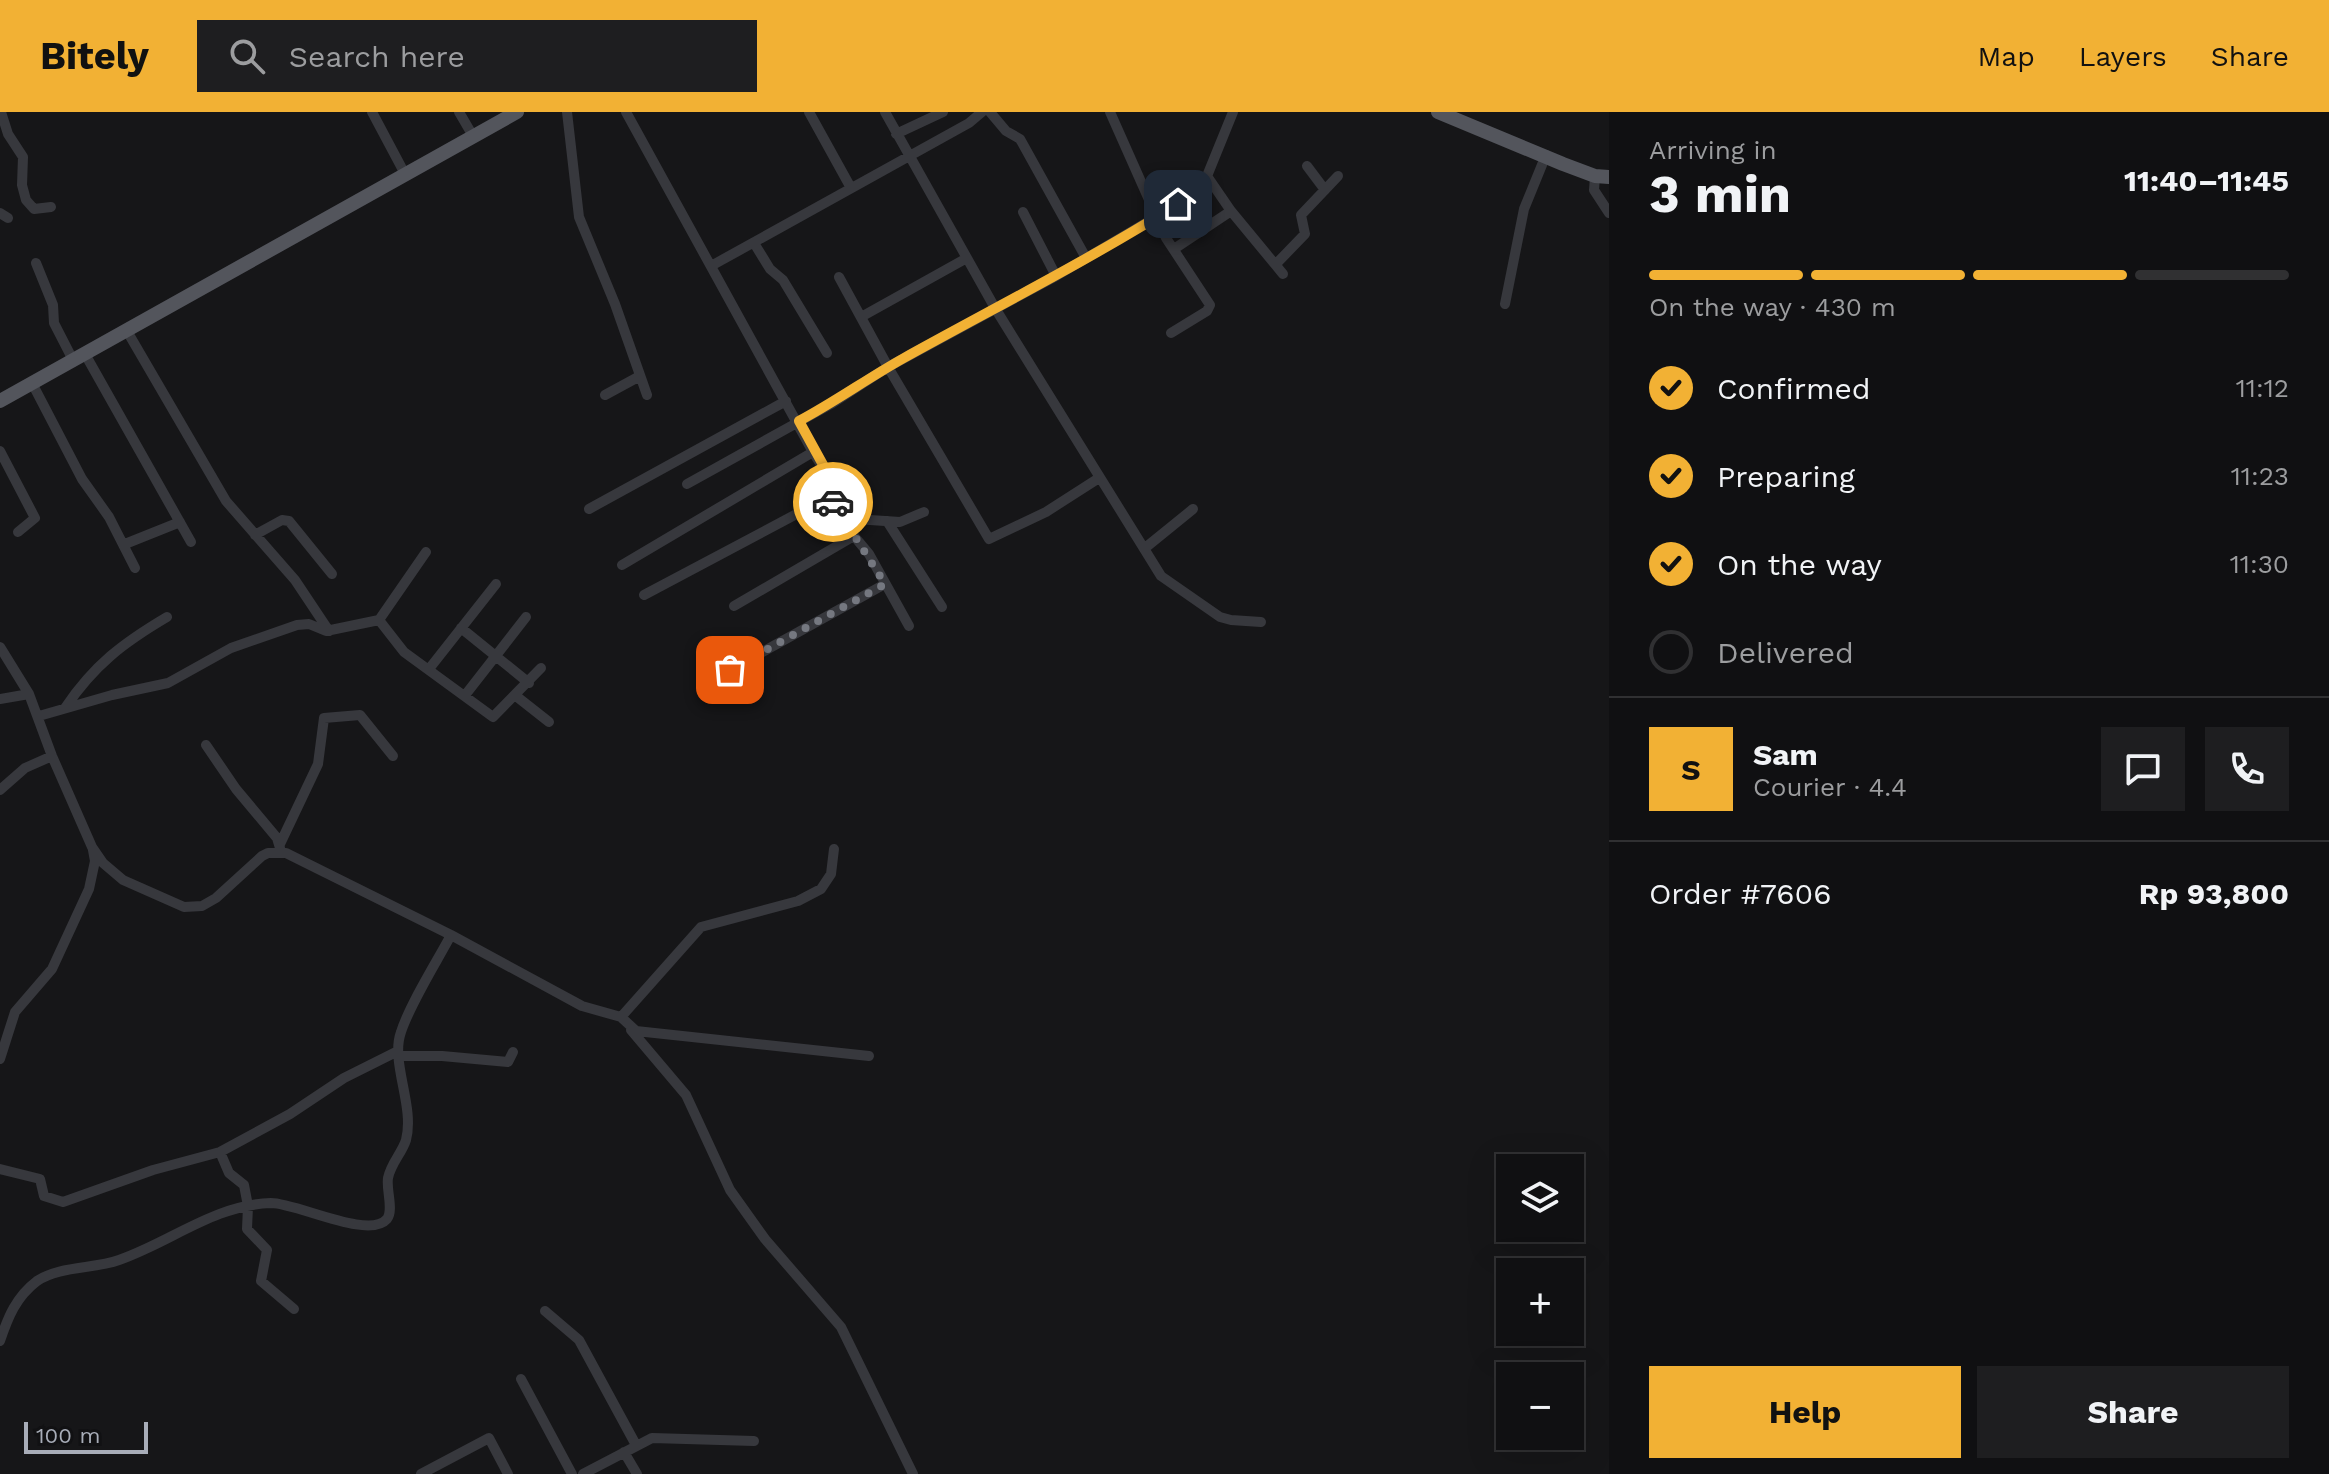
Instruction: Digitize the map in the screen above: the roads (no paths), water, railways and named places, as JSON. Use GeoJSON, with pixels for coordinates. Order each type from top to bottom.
{"type":"FeatureCollection","features":[{"type":"Feature","properties":{"kind":"main road"},"geometry":{"type":"LineString","coordinates":[[0,401],[517,112]]}},
{"type":"Feature","properties":{"kind":"main road"},"geometry":{"type":"LineString","coordinates":[[1438,112],[1602,176]]}},
{"type":"Feature","properties":{"kind":"street"},"geometry":{"type":"LineString","coordinates":[[1,112],[4,137],[23,157],[22,185],[28,205],[34,209],[51,207]]}},
{"type":"Feature","properties":{"kind":"street"},"geometry":{"type":"LineString","coordinates":[[372,112],[405,174]]}},
{"type":"Feature","properties":{"kind":"street"},"geometry":{"type":"LineString","coordinates":[[459,112],[473,136]]}},
{"type":"Feature","properties":{"kind":"street"},"geometry":{"type":"LineString","coordinates":[[567,112],[579,217],[615,304],[647,395]]}},
{"type":"Feature","properties":{"kind":"street"},"geometry":{"type":"LineString","coordinates":[[626,112],[799,421],[854,536],[869,554],[909,626]]}},
{"type":"Feature","properties":{"kind":"street"},"geometry":{"type":"LineString","coordinates":[[809,112],[851,188]]}},
{"type":"Feature","properties":{"kind":"street"},"geometry":{"type":"LineString","coordinates":[[885,112],[963,260],[1166,581],[1220,617],[1261,622]]}},
{"type":"Feature","properties":{"kind":"street"},"geometry":{"type":"LineString","coordinates":[[896,134],[943,112]]}},
{"type":"Feature","properties":{"kind":"street"},"geometry":{"type":"LineString","coordinates":[[711,266],[907,154],[969,123],[982,112]]}},
{"type":"Feature","properties":{"kind":"street"},"geometry":{"type":"LineString","coordinates":[[990,112],[1006,131],[1019,138],[1086,258]]}},
{"type":"Feature","properties":{"kind":"street"},"geometry":{"type":"LineString","coordinates":[[1110,112],[1156,218],[1210,307],[1171,333]]}},
{"type":"Feature","properties":{"kind":"street"},"geometry":{"type":"LineString","coordinates":[[687,484],[1178,204],[1207,176],[1233,112]]}},
{"type":"Feature","properties":{"kind":"street"},"geometry":{"type":"LineString","coordinates":[[1505,304],[1524,209],[1546,155]]}},
{"type":"Feature","properties":{"kind":"street"},"geometry":{"type":"LineString","coordinates":[[1307,166],[1325,190]]}},
{"type":"Feature","properties":{"kind":"street"},"geometry":{"type":"LineString","coordinates":[[1207,176],[1231,211],[1283,274]]}},
{"type":"Feature","properties":{"kind":"street"},"geometry":{"type":"LineString","coordinates":[[1276,264],[1305,234],[1301,215],[1338,176]]}},
{"type":"Feature","properties":{"kind":"street"},"geometry":{"type":"LineString","coordinates":[[1602,176],[1594,190],[1609,213]]}},
{"type":"Feature","properties":{"kind":"street"},"geometry":{"type":"LineString","coordinates":[[1174,249],[1231,211]]}},
{"type":"Feature","properties":{"kind":"street"},"geometry":{"type":"LineString","coordinates":[[1023,212],[1056,276]]}},
{"type":"Feature","properties":{"kind":"street"},"geometry":{"type":"LineString","coordinates":[[754,243],[770,269],[783,280],[827,353]]}},
{"type":"Feature","properties":{"kind":"street"},"geometry":{"type":"LineString","coordinates":[[861,317],[963,260]]}},
{"type":"Feature","properties":{"kind":"street"},"geometry":{"type":"LineString","coordinates":[[36,263],[53,305],[54,323],[79,357],[191,542]]}},
{"type":"Feature","properties":{"kind":"street"},"geometry":{"type":"LineString","coordinates":[[839,277],[989,539],[1046,512],[1099,478]]}},
{"type":"Feature","properties":{"kind":"street"},"geometry":{"type":"LineString","coordinates":[[127,331],[226,501],[295,580],[329,631]]}},
{"type":"Feature","properties":{"kind":"street"},"geometry":{"type":"LineString","coordinates":[[605,395],[640,376]]}},
{"type":"Feature","properties":{"kind":"street"},"geometry":{"type":"LineString","coordinates":[[32,383],[82,479],[125,544],[135,568]]}},
{"type":"Feature","properties":{"kind":"street"},"geometry":{"type":"LineString","coordinates":[[589,509],[786,401]]}},
{"type":"Feature","properties":{"kind":"street"},"geometry":{"type":"LineString","coordinates":[[0,451],[35,518],[18,532]]}},
{"type":"Feature","properties":{"kind":"street"},"geometry":{"type":"LineString","coordinates":[[622,565],[813,452]]}},
{"type":"Feature","properties":{"kind":"street"},"geometry":{"type":"LineString","coordinates":[[834,494],[857,520],[900,522],[924,512]]}},
{"type":"Feature","properties":{"kind":"street"},"geometry":{"type":"LineString","coordinates":[[644,595],[834,494]]}},
{"type":"Feature","properties":{"kind":"street"},"geometry":{"type":"LineString","coordinates":[[1145,548],[1193,509]]}},
{"type":"Feature","properties":{"kind":"street"},"geometry":{"type":"LineString","coordinates":[[255,535],[282,520],[289,521],[332,574]]}},
{"type":"Feature","properties":{"kind":"street"},"geometry":{"type":"LineString","coordinates":[[887,521],[942,607]]}},
{"type":"Feature","properties":{"kind":"street"},"geometry":{"type":"LineString","coordinates":[[125,544],[180,522]]}},
{"type":"Feature","properties":{"kind":"street"},"geometry":{"type":"LineString","coordinates":[[734,606],[854,536]]}},
{"type":"Feature","properties":{"kind":"street"},"geometry":{"type":"LineString","coordinates":[[39,716],[168,683],[231,648],[299,624],[329,631],[379,620],[426,552]]}},
{"type":"Feature","properties":{"kind":"street"},"geometry":{"type":"LineString","coordinates":[[429,669],[496,584]]}},
{"type":"Feature","properties":{"kind":"street"},"geometry":{"type":"LineString","coordinates":[[730,670],[885,584]]}},
{"type":"Feature","properties":{"kind":"street"},"geometry":{"type":"LineString","coordinates":[[65,708],[88,676],[117,648],[167,617]]}},
{"type":"Feature","properties":{"kind":"street"},"geometry":{"type":"LineString","coordinates":[[466,694],[526,617]]}},
{"type":"Feature","properties":{"kind":"street"},"geometry":{"type":"LineString","coordinates":[[379,620],[404,652],[466,694],[493,717],[541,668]]}},
{"type":"Feature","properties":{"kind":"street"},"geometry":{"type":"LineString","coordinates":[[461,628],[529,683]]}},
{"type":"Feature","properties":{"kind":"street"},"geometry":{"type":"LineString","coordinates":[[0,647],[29,694],[52,756],[92,847],[103,863],[123,880],[184,907],[209,903],[262,856],[278,848],[318,764],[324,718],[360,715],[393,756]]}},
{"type":"Feature","properties":{"kind":"street"},"geometry":{"type":"LineString","coordinates":[[0,699],[29,694]]}},
{"type":"Feature","properties":{"kind":"street"},"geometry":{"type":"LineString","coordinates":[[516,696],[549,722]]}},
{"type":"Feature","properties":{"kind":"street"},"geometry":{"type":"LineString","coordinates":[[206,745],[278,848],[451,935],[582,1006],[624,1021],[636,1031],[869,1056]]}},
{"type":"Feature","properties":{"kind":"street"},"geometry":{"type":"LineString","coordinates":[[0,790],[25,768],[52,756]]}},
{"type":"Feature","properties":{"kind":"street"},"geometry":{"type":"LineString","coordinates":[[0,1059],[15,1012],[52,969],[89,889],[95,861],[92,847]]}},
{"type":"Feature","properties":{"kind":"street"},"geometry":{"type":"LineString","coordinates":[[624,1021],[701,927],[798,901],[821,889],[831,874],[834,849]]}},
{"type":"Feature","properties":{"kind":"street"},"geometry":{"type":"LineString","coordinates":[[0,1341],[18,1298],[40,1279],[119,1260],[216,1214],[274,1203],[301,1208],[346,1223],[378,1225],[385,1220],[389,1216],[388,1175],[406,1139],[400,1032],[451,935]]}},
{"type":"Feature","properties":{"kind":"street"},"geometry":{"type":"LineString","coordinates":[[624,1021],[686,1095],[719,1170],[735,1198],[765,1239],[841,1327],[913,1474]]}},
{"type":"Feature","properties":{"kind":"street"},"geometry":{"type":"LineString","coordinates":[[0,1169],[40,1179],[44,1196],[63,1202],[102,1181],[220,1152],[290,1114],[344,1078],[399,1054],[508,1062],[513,1052]]}},
{"type":"Feature","properties":{"kind":"street"},"geometry":{"type":"LineString","coordinates":[[220,1152],[229,1173],[244,1185],[248,1206],[247,1229],[267,1250],[261,1281],[294,1309]]}},
{"type":"Feature","properties":{"kind":"street"},"geometry":{"type":"LineString","coordinates":[[545,1311],[579,1340],[636,1445]]}},
{"type":"Feature","properties":{"kind":"street"},"geometry":{"type":"LineString","coordinates":[[521,1379],[572,1474]]}},
{"type":"Feature","properties":{"kind":"street"},"geometry":{"type":"LineString","coordinates":[[421,1474],[489,1438],[508,1474]]}},
{"type":"Feature","properties":{"kind":"street"},"geometry":{"type":"LineString","coordinates":[[583,1474],[636,1445],[658,1438],[754,1441]]}},
{"type":"Feature","properties":{"kind":"street"},"geometry":{"type":"LineString","coordinates":[[624,1452],[637,1474]]}}]}
